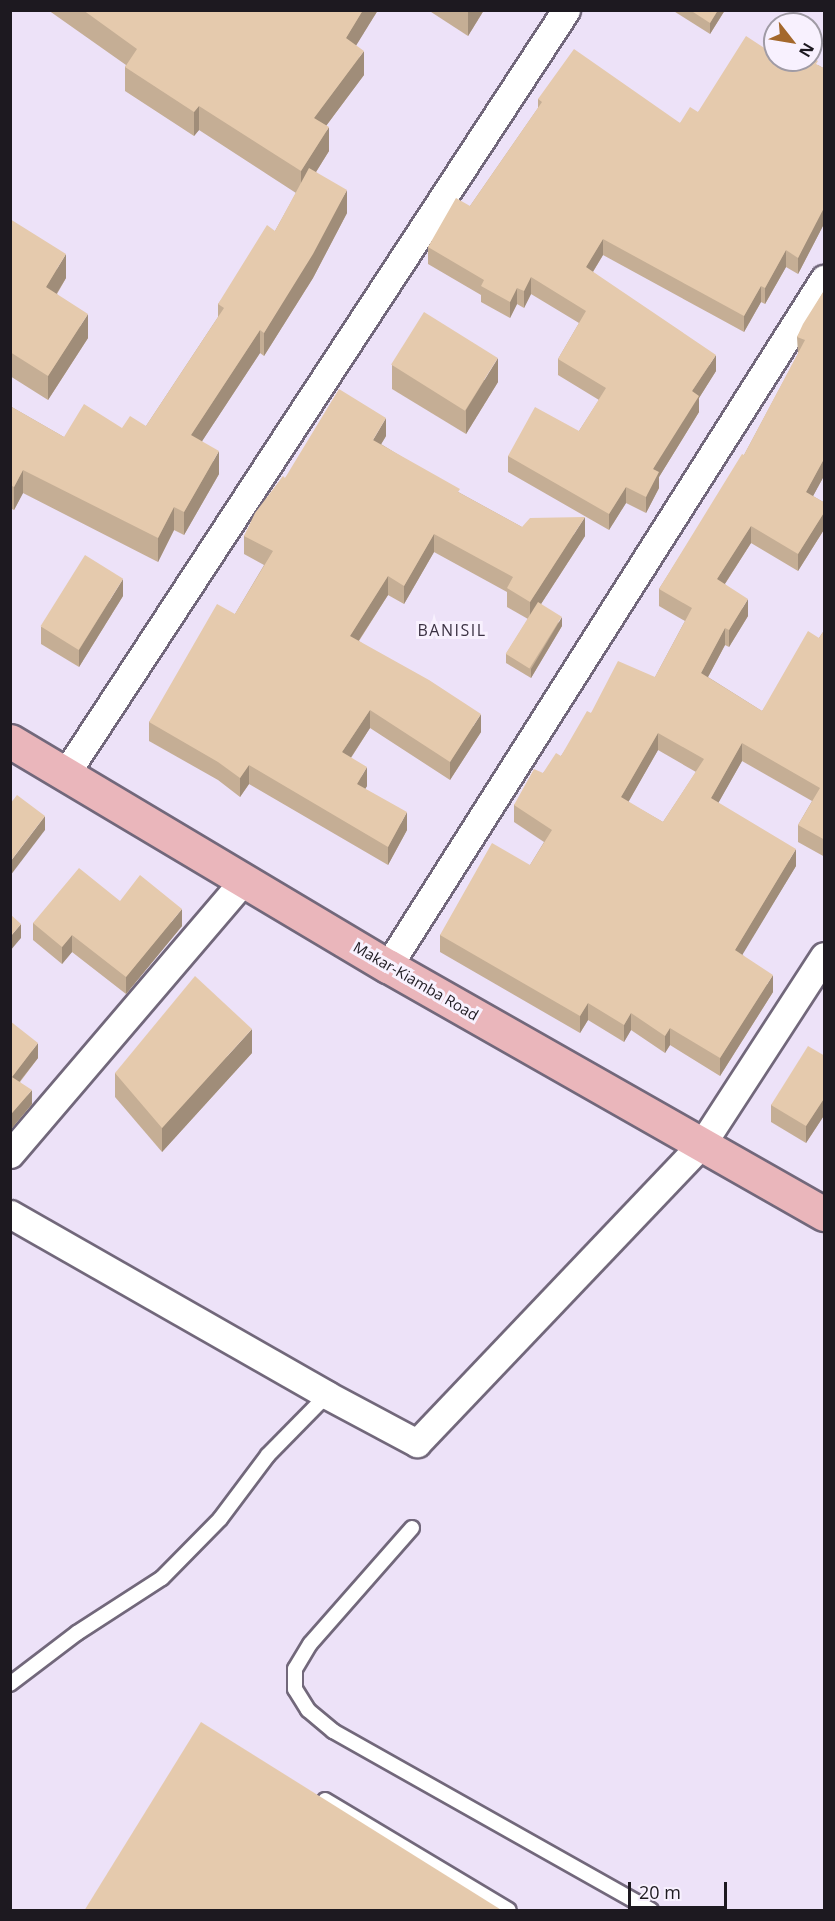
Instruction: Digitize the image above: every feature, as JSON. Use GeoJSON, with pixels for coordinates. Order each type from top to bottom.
{"type":"FeatureCollection","features":[{"type":"Feature","properties":{"kind":"main road","name":"Makar-Kiamba Road"},"geometry":{"type":"LineString","coordinates":[[10,741],[388,966],[825,1214]]}},
{"type":"Feature","properties":{"kind":"street"},"geometry":{"type":"LineString","coordinates":[[66,773],[566,10]]}},
{"type":"Feature","properties":{"kind":"street"},"geometry":{"type":"LineString","coordinates":[[388,966],[825,279]]}},
{"type":"Feature","properties":{"kind":"street"},"geometry":{"type":"LineString","coordinates":[[10,1154],[244,880]]}},
{"type":"Feature","properties":{"kind":"street"},"geometry":{"type":"LineString","coordinates":[[10,1214],[327,1395],[417,1443],[702,1144],[825,956]]}},
{"type":"Feature","properties":{"kind":"lane"},"geometry":{"type":"LineString","coordinates":[[10,1684],[77,1633],[162,1578],[220,1519],[268,1455],[327,1395]]}},
{"type":"Feature","properties":{"kind":"lane"},"geometry":{"type":"LineString","coordinates":[[411,1528],[310,1644],[295,1669],[295,1689],[308,1710],[333,1731],[651,1911]]}},
{"type":"Feature","properties":{"kind":"lane"},"geometry":{"type":"LineString","coordinates":[[308,1790],[509,1911]]}},
{"type":"Feature","properties":{"kind":"building"},"geometry":{"type":"Polygon","coordinates":[[[83,10],[363,10],[346,38],[364,51],[314,118],[329,127],[301,171],[199,106],[194,112],[125,67],[137,49],[83,10]]]}},
{"type":"Feature","properties":{"kind":"building"},"geometry":{"type":"Polygon","coordinates":[[[690,10],[718,10],[710,23],[690,10]]]}},
{"type":"Feature","properties":{"kind":"building"},"geometry":{"type":"Polygon","coordinates":[[[746,36],[763,47],[763,72],[823,72],[823,68],[825,69],[825,200],[823,202],[825,206],[798,258],[786,250],[765,288],[761,286],[744,316],[603,239],[586,267],[716,355],[692,391],[699,396],[653,469],[659,472],[646,497],[626,487],[609,514],[508,456],[535,407],[579,431],[606,388],[558,359],[586,311],[531,277],[524,291],[517,288],[510,302],[481,286],[484,280],[428,247],[456,198],[470,206],[542,102],[538,99],[574,49],[680,123],[690,107],[698,112],[746,36]]]}},
{"type":"Feature","properties":{"kind":"building"},"geometry":{"type":"Polygon","coordinates":[[[309,168],[347,190],[313,254],[264,333],[260,330],[191,435],[219,451],[184,512],[174,507],[158,538],[23,470],[14,487],[10,485],[10,406],[64,437],[84,404],[122,428],[130,416],[146,426],[224,308],[218,304],[267,225],[275,231],[309,168]]]}},
{"type":"Feature","properties":{"kind":"building"},"geometry":{"type":"Polygon","coordinates":[[[10,219],[66,254],[46,287],[88,314],[48,376],[10,352],[10,219]]]}},
{"type":"Feature","properties":{"kind":"building"},"geometry":{"type":"Polygon","coordinates":[[[825,289],[825,457],[806,492],[825,503],[825,511],[798,554],[751,526],[717,579],[748,599],[729,630],[725,628],[701,673],[762,711],[808,631],[819,638],[825,629],[825,840],[798,825],[820,788],[742,743],[711,798],[796,849],[735,950],[773,975],[720,1058],[670,1028],[665,1036],[631,1013],[624,1025],[588,1003],[580,1016],[440,935],[492,843],[530,865],[552,830],[514,805],[534,769],[543,773],[556,753],[561,756],[587,711],[591,713],[618,661],[655,677],[692,608],[659,589],[742,454],[744,455],[805,340],[797,337],[825,289]],[[658,733],[621,797],[663,822],[704,759],[658,733]]]}},
{"type":"Feature","properties":{"kind":"building"},"geometry":{"type":"Polygon","coordinates":[[[424,312],[498,358],[465,411],[391,365],[424,312]]]}},
{"type":"Feature","properties":{"kind":"building"},"geometry":{"type":"Polygon","coordinates":[[[339,389],[386,418],[373,440],[460,489],[458,492],[522,527],[530,518],[585,517],[530,602],[507,588],[513,577],[434,534],[404,586],[388,576],[350,636],[429,680],[481,714],[450,762],[370,710],[342,752],[367,767],[357,784],[407,812],[388,847],[249,765],[240,778],[218,762],[149,722],[217,604],[235,614],[273,551],[244,536],[255,513],[283,476],[285,478],[339,389]]]}},
{"type":"Feature","properties":{"kind":"building"},"geometry":{"type":"Polygon","coordinates":[[[85,555],[123,579],[79,650],[40,626],[85,555]]]}},
{"type":"Feature","properties":{"kind":"building"},"geometry":{"type":"Polygon","coordinates":[[[538,602],[562,617],[529,669],[506,654],[538,602]]]}},
{"type":"Feature","properties":{"kind":"building"},"geometry":{"type":"Polygon","coordinates":[[[17,795],[45,816],[10,862],[10,804],[17,795]]]}},
{"type":"Feature","properties":{"kind":"building"},"geometry":{"type":"Polygon","coordinates":[[[79,868],[120,901],[140,875],[182,909],[126,977],[72,935],[62,947],[33,923],[79,868]]]}},
{"type":"Feature","properties":{"kind":"building"},"geometry":{"type":"Polygon","coordinates":[[[10,914],[21,924],[10,937],[10,914]]]}},
{"type":"Feature","properties":{"kind":"building"},"geometry":{"type":"Polygon","coordinates":[[[195,976],[252,1029],[162,1128],[115,1073],[195,976]]]}},
{"type":"Feature","properties":{"kind":"building"},"geometry":{"type":"Polygon","coordinates":[[[10,1021],[38,1043],[12,1077],[32,1090],[12,1113],[10,1112],[10,1021]]]}},
{"type":"Feature","properties":{"kind":"building"},"geometry":{"type":"Polygon","coordinates":[[[808,1046],[825,1056],[825,1097],[806,1126],[771,1105],[808,1046]]]}},
{"type":"Feature","properties":{"kind":"building"},"geometry":{"type":"Polygon","coordinates":[[[201,1722],[503,1911],[84,1911],[201,1722]]]}},
{"type":"Feature","properties":{"kind":"district","name":"BANISIL"},"geometry":{"type":"Point","coordinates":[452,630]}}]}
